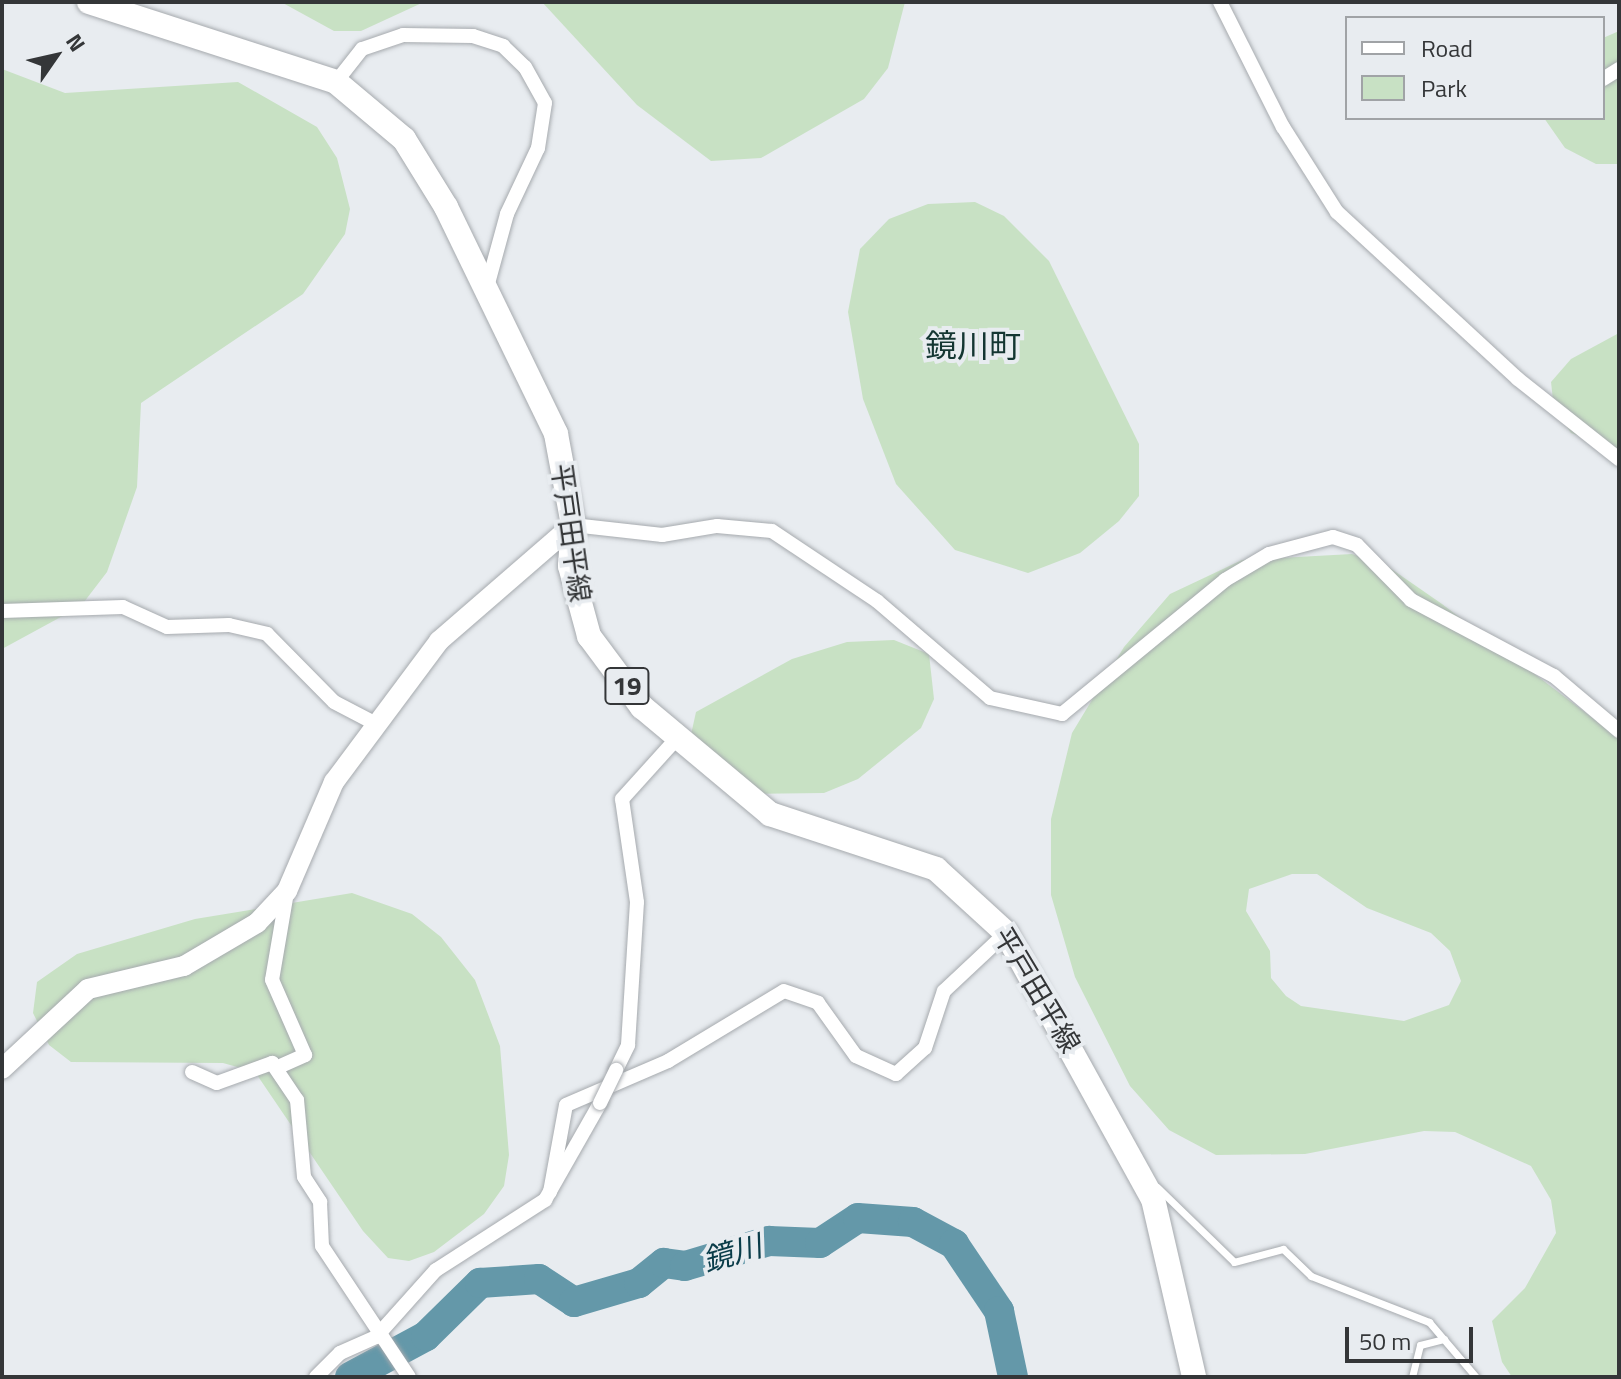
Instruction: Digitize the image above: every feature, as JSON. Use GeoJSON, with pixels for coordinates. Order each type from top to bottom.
{"type":"FeatureCollection","features":[{"type":"Feature","properties":{"kind":"main road","name":"平戸田平線"},"geometry":{"type":"LineString","coordinates":[[89,2],[336,82],[404,139],[487,288],[556,434],[573,525],[570,566],[589,636],[642,707],[770,814],[936,869],[1006,933],[1153,1199],[1181,1299],[1194,1377]]}},
{"type":"Feature","properties":{"kind":"street"},"geometry":{"type":"LineString","coordinates":[[1220,2],[1283,127],[1337,212],[1506,369],[1619,459]]}},
{"type":"Feature","properties":{"kind":"street"},"geometry":{"type":"LineString","coordinates":[[336,82],[362,49],[403,35],[473,36],[503,46],[525,67],[545,103],[540,133],[487,288]]}},
{"type":"Feature","properties":{"kind":"street"},"geometry":{"type":"LineString","coordinates":[[276,1068],[305,1055],[272,980],[287,891],[334,782],[459,619],[573,525],[662,535],[717,526],[772,531],[877,601],[990,698],[1062,714],[1225,580],[1269,554],[1333,537],[1357,545],[1411,600],[1554,676],[1619,731]]}},
{"type":"Feature","properties":{"kind":"street"},"geometry":{"type":"LineString","coordinates":[[2,611],[123,607],[167,627],[229,625],[267,634],[334,702],[376,724]]}},
{"type":"Feature","properties":{"kind":"street"},"geometry":{"type":"LineString","coordinates":[[316,1377],[340,1353],[376,1337],[436,1270],[515,1223],[550,1192],[600,1103],[628,1045],[637,902],[622,799],[678,737]]}},
{"type":"Feature","properties":{"kind":"street"},"geometry":{"type":"LineString","coordinates":[[2,1069],[70,999],[115,978],[184,966],[221,949],[287,891]]}},
{"type":"Feature","properties":{"kind":"street"},"geometry":{"type":"LineString","coordinates":[[550,1192],[566,1105],[668,1061],[784,991],[818,1003],[856,1056],[896,1074],[925,1048],[944,991],[1006,933]]}},
{"type":"Feature","properties":{"kind":"street"},"geometry":{"type":"LineString","coordinates":[[192,1072],[217,1083],[272,1063],[276,1068],[297,1100],[304,1177],[320,1202],[322,1246],[373,1318],[376,1337],[409,1377]]}},
{"type":"Feature","properties":{"kind":"lane"},"geometry":{"type":"LineString","coordinates":[[1136,1166],[1234,1262],[1283,1249],[1311,1276],[1429,1322],[1476,1377]]}},
{"type":"Feature","properties":{"kind":"lane"},"geometry":{"type":"LineString","coordinates":[[1412,1377],[1420,1345],[1444,1339]]}},
{"type":"Feature","properties":{"kind":"green space"},"geometry":{"type":"Polygon","coordinates":[[[281,2],[424,2],[361,31],[334,31],[281,2]]]}},
{"type":"Feature","properties":{"kind":"green space"},"geometry":{"type":"Polygon","coordinates":[[[542,2],[905,2],[888,68],[864,99],[761,158],[711,161],[637,105],[542,2]]]}},
{"type":"Feature","properties":{"kind":"green space"},"geometry":{"type":"Polygon","coordinates":[[[1619,31],[1619,164],[1596,164],[1565,148],[1545,120],[1605,120],[1605,37],[1619,31]]]}},
{"type":"Feature","properties":{"kind":"green space"},"geometry":{"type":"Polygon","coordinates":[[[2,69],[65,93],[238,82],[317,127],[337,158],[350,209],[345,234],[303,294],[141,403],[137,487],[107,572],[81,606],[2,649],[2,69]]]}},
{"type":"Feature","properties":{"kind":"green space"},"geometry":{"type":"Polygon","coordinates":[[[975,202],[1004,216],[1049,261],[1139,444],[1139,496],[1119,521],[1080,553],[1028,573],[955,550],[896,484],[863,399],[848,312],[860,249],[889,219],[928,204],[975,202]]]}},
{"type":"Feature","properties":{"kind":"green space"},"geometry":{"type":"Polygon","coordinates":[[[1619,333],[1619,450],[1571,433],[1554,409],[1551,382],[1571,359],[1619,333]]]}},
{"type":"Feature","properties":{"kind":"green space"},"geometry":{"type":"Polygon","coordinates":[[[1352,554],[1390,568],[1619,738],[1619,1377],[1512,1377],[1502,1362],[1492,1321],[1525,1288],[1556,1233],[1551,1200],[1531,1166],[1455,1132],[1424,1131],[1305,1154],[1216,1155],[1169,1130],[1130,1086],[1075,977],[1051,895],[1051,819],[1072,733],[1124,647],[1170,594],[1242,560],[1352,554]],[[1292,874],[1249,889],[1246,911],[1270,951],[1271,978],[1286,996],[1301,1006],[1404,1021],[1449,1005],[1461,981],[1450,951],[1431,933],[1367,908],[1317,874],[1292,874]]]}},
{"type":"Feature","properties":{"kind":"green space"},"geometry":{"type":"Polygon","coordinates":[[[894,640],[929,654],[934,699],[921,728],[858,779],[824,793],[740,794],[688,748],[696,712],[792,659],[847,642],[894,640]]]}},
{"type":"Feature","properties":{"kind":"green space"},"geometry":{"type":"Polygon","coordinates":[[[352,893],[412,914],[441,937],[475,980],[500,1046],[509,1155],[504,1186],[484,1214],[434,1252],[409,1261],[388,1258],[363,1231],[255,1072],[223,1063],[71,1062],[49,1045],[33,1013],[37,982],[77,954],[195,919],[352,893]]]}},
{"type":"Feature","properties":{"kind":"waterway","name":"鏡川"},"geometry":{"type":"LineString","coordinates":[[350,1377],[426,1336],[480,1283],[539,1279],[574,1302],[639,1283],[664,1263],[685,1266],[769,1241],[820,1243],[858,1218],[913,1222],[954,1244],[999,1311],[1013,1377]]}},
{"type":"Feature","properties":{"kind":"district","name":"鏡川町"},"geometry":{"type":"Point","coordinates":[973,345]}}]}
